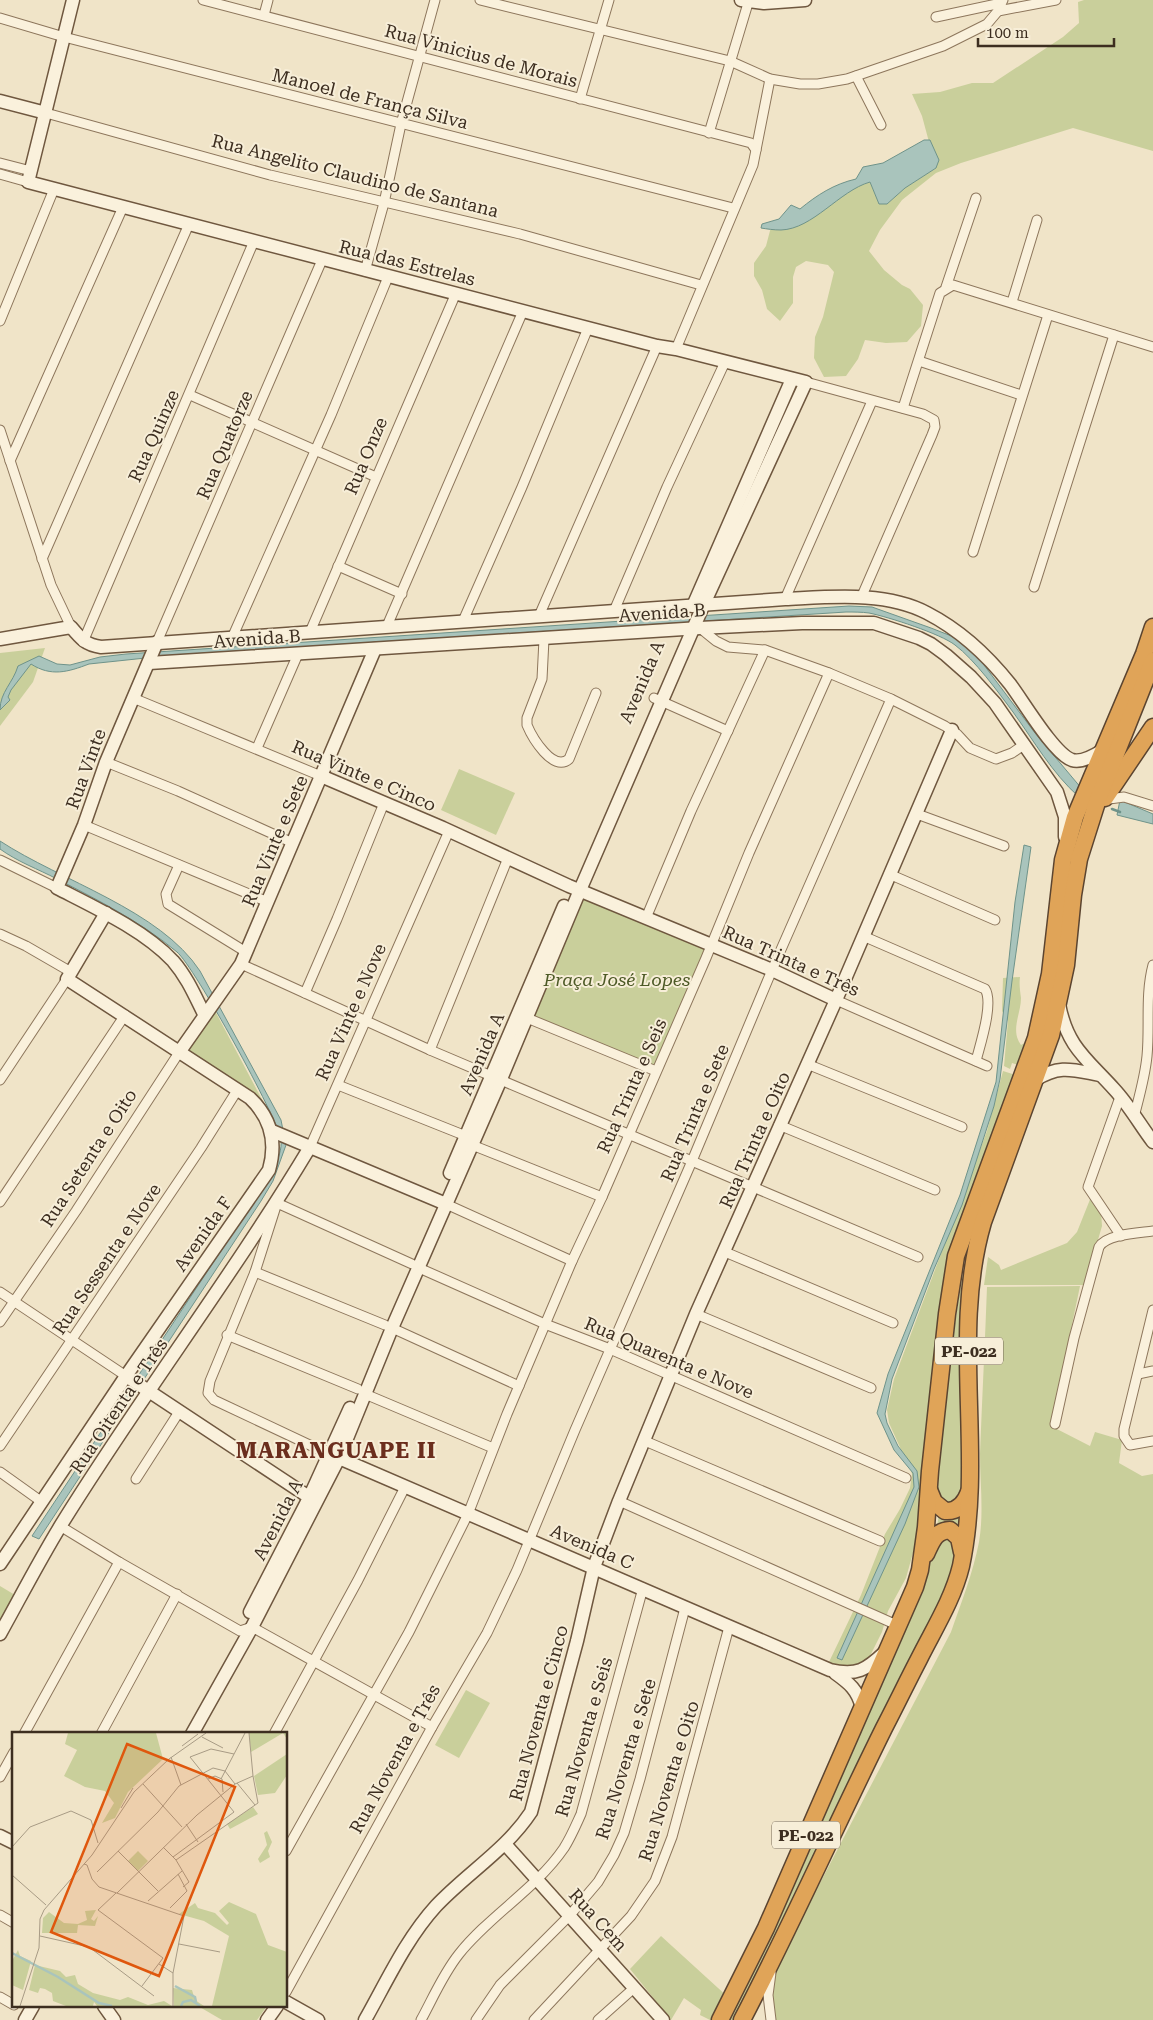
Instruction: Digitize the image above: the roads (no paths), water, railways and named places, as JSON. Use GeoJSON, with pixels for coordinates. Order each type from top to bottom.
{"type":"FeatureCollection","features":[{"type":"Feature","properties":{"kind":"highway","name":"PE-022"},"geometry":{"type":"LineString","coordinates":[[742,2020],[844,1808],[944,1612],[960,1568],[968,1522],[968,1312],[976,1246],[1051,1035],[1066,965],[1078,868],[1090,826],[1150,658],[1153,627]]}},
{"type":"Feature","properties":{"kind":"highway","name":"PE-022"},"geometry":{"type":"LineString","coordinates":[[720,2020],[766,1928],[909,1603],[920,1570],[947,1314],[956,1256],[1036,1038],[1050,974],[1063,860],[1080,805],[1103,750],[1150,658]]}},
{"type":"Feature","properties":{"kind":"highway"},"geometry":{"type":"LineString","coordinates":[[1101,799],[1153,727]]}},
{"type":"Feature","properties":{"kind":"highway"},"geometry":{"type":"LineString","coordinates":[[929,1490],[937,1506],[945,1511],[950,1511],[962,1505],[969,1492]]}},
{"type":"Feature","properties":{"kind":"highway"},"geometry":{"type":"LineString","coordinates":[[920,1570],[933,1539],[938,1533],[945,1530],[950,1530],[959,1538],[962,1556]]}},
{"type":"Feature","properties":{"kind":"street"},"geometry":{"type":"LineString","coordinates":[[30,176],[74,0]]}},
{"type":"Feature","properties":{"kind":"street","name":"Rua Vinicius de Morais"},"geometry":{"type":"LineString","coordinates":[[203,0],[754,146]]}},
{"type":"Feature","properties":{"kind":"street"},"geometry":{"type":"LineString","coordinates":[[264,15],[268,0]]}},
{"type":"Feature","properties":{"kind":"street"},"geometry":{"type":"LineString","coordinates":[[365,271],[384,203],[401,124],[435,0]]}},
{"type":"Feature","properties":{"kind":"street"},"geometry":{"type":"LineString","coordinates":[[480,0],[730,61],[770,79],[800,84],[818,84],[856,76],[956,40],[987,24],[1001,5]]}},
{"type":"Feature","properties":{"kind":"street"},"geometry":{"type":"LineString","coordinates":[[580,99],[609,0]]}},
{"type":"Feature","properties":{"kind":"street"},"geometry":{"type":"LineString","coordinates":[[709,133],[746,1],[790,2],[805,0]]}},
{"type":"Feature","properties":{"kind":"street"},"geometry":{"type":"LineString","coordinates":[[936,17],[1001,5],[1056,0]]}},
{"type":"Feature","properties":{"kind":"street","name":"Manoel de França Silva"},"geometry":{"type":"LineString","coordinates":[[0,18],[64,37],[733,208]]}},
{"type":"Feature","properties":{"kind":"street"},"geometry":{"type":"LineString","coordinates":[[856,76],[881,125]]}},
{"type":"Feature","properties":{"kind":"street"},"geometry":{"type":"LineString","coordinates":[[676,349],[733,208],[753,165],[754,146],[770,79]]}},
{"type":"Feature","properties":{"kind":"street","name":"Rua Angelito Claudino de Santana"},"geometry":{"type":"LineString","coordinates":[[0,101],[270,175],[520,234],[701,285]]}},
{"type":"Feature","properties":{"kind":"street","name":"Rua das Estrelas"},"geometry":{"type":"LineString","coordinates":[[0,163],[54,189],[656,346],[676,349],[806,382]]}},
{"type":"Feature","properties":{"kind":"street","name":"Rua das Estrelas"},"geometry":{"type":"LineString","coordinates":[[0,174],[30,176]]}},
{"type":"Feature","properties":{"kind":"street"},"geometry":{"type":"LineString","coordinates":[[0,321],[54,189]]}},
{"type":"Feature","properties":{"kind":"street"},"geometry":{"type":"LineString","coordinates":[[946,287],[976,198]]}},
{"type":"Feature","properties":{"kind":"street"},"geometry":{"type":"LineString","coordinates":[[10,461],[123,207]]}},
{"type":"Feature","properties":{"kind":"street"},"geometry":{"type":"LineString","coordinates":[[1012,302],[1038,220]]}},
{"type":"Feature","properties":{"kind":"street"},"geometry":{"type":"LineString","coordinates":[[42,559],[189,224]]}},
{"type":"Feature","properties":{"kind":"street","name":"Rua Quinze"},"geometry":{"type":"LineString","coordinates":[[83,642],[190,395],[254,241]]}},
{"type":"Feature","properties":{"kind":"street","name":"Rua Quatorze"},"geometry":{"type":"LineString","coordinates":[[157,642],[322,260]]}},
{"type":"Feature","properties":{"kind":"street"},"geometry":{"type":"LineString","coordinates":[[232,638],[388,277]]}},
{"type":"Feature","properties":{"kind":"street"},"geometry":{"type":"LineString","coordinates":[[903,408],[940,292],[946,287],[953,285],[1153,347]]}},
{"type":"Feature","properties":{"kind":"street","name":"Rua Onze"},"geometry":{"type":"LineString","coordinates":[[310,632],[456,293]]}},
{"type":"Feature","properties":{"kind":"street"},"geometry":{"type":"LineString","coordinates":[[387,626],[523,310]]}},
{"type":"Feature","properties":{"kind":"street"},"geometry":{"type":"LineString","coordinates":[[973,552],[1048,315]]}},
{"type":"Feature","properties":{"kind":"street"},"geometry":{"type":"LineString","coordinates":[[463,621],[522,487],[588,328]]}},
{"type":"Feature","properties":{"kind":"street"},"geometry":{"type":"LineString","coordinates":[[1034,587],[1114,335]]}},
{"type":"Feature","properties":{"kind":"street"},"geometry":{"type":"LineString","coordinates":[[539,616],[656,346]]}},
{"type":"Feature","properties":{"kind":"street"},"geometry":{"type":"LineString","coordinates":[[919,361],[1022,394]]}},
{"type":"Feature","properties":{"kind":"street"},"geometry":{"type":"LineString","coordinates":[[614,611],[668,486],[725,362]]}},
{"type":"Feature","properties":{"kind":"street","name":"Avenida A"},"geometry":{"type":"LineString","coordinates":[[193,1732],[334,1457],[576,889],[658,699],[691,628],[697,607],[792,378]]}},
{"type":"Feature","properties":{"kind":"street"},"geometry":{"type":"LineString","coordinates":[[806,382],[903,408],[929,416],[934,420],[935,427],[861,598]]}},
{"type":"Feature","properties":{"kind":"street","name":"Avenida A"},"geometry":{"type":"LineString","coordinates":[[697,607],[806,382]]}},
{"type":"Feature","properties":{"kind":"street"},"geometry":{"type":"LineString","coordinates":[[190,395],[253,421],[376,477]]}},
{"type":"Feature","properties":{"kind":"street"},"geometry":{"type":"LineString","coordinates":[[785,599],[872,401]]}},
{"type":"Feature","properties":{"kind":"street"},"geometry":{"type":"LineString","coordinates":[[0,430],[51,585],[71,627],[83,642]]}},
{"type":"Feature","properties":{"kind":"street"},"geometry":{"type":"LineString","coordinates":[[338,566],[402,594]]}},
{"type":"Feature","properties":{"kind":"street","name":"Avenida B"},"geometry":{"type":"LineString","coordinates":[[83,642],[101,647],[387,626],[697,607],[785,599],[841,596],[877,599],[925,612],[959,632],[976,646],[993,664],[1054,745],[1071,760],[1078,761],[1103,750]]}},
{"type":"Feature","properties":{"kind":"street","name":"Avenida B"},"geometry":{"type":"LineString","coordinates":[[149,662],[544,639],[691,628],[874,623],[919,638],[946,654],[995,703],[1057,792],[1062,804],[1066,830],[1063,860]]}},
{"type":"Feature","properties":{"kind":"street"},"geometry":{"type":"LineString","coordinates":[[0,639],[71,627]]}},
{"type":"Feature","properties":{"kind":"street"},"geometry":{"type":"LineString","coordinates":[[691,628],[728,647],[765,650],[829,673],[952,730],[970,748],[996,759],[1012,753],[1025,744]]}},
{"type":"Feature","properties":{"kind":"street"},"geometry":{"type":"LineString","coordinates":[[544,639],[542,679],[527,718],[527,725],[548,757],[559,762],[569,759],[596,693]]}},
{"type":"Feature","properties":{"kind":"street"},"geometry":{"type":"LineString","coordinates":[[149,662],[157,642]]}},
{"type":"Feature","properties":{"kind":"street","name":"Rua Vinte e Sete"},"geometry":{"type":"LineString","coordinates":[[205,1013],[244,958],[375,649]]}},
{"type":"Feature","properties":{"kind":"street"},"geometry":{"type":"LineString","coordinates":[[646,918],[765,650]]}},
{"type":"Feature","properties":{"kind":"street"},"geometry":{"type":"LineString","coordinates":[[257,748],[298,654]]}},
{"type":"Feature","properties":{"kind":"street","name":"Rua Vinte"},"geometry":{"type":"LineString","coordinates":[[57,887],[84,825],[106,762],[149,662]]}},
{"type":"Feature","properties":{"kind":"street","name":"Rua Trinta e Seis"},"geometry":{"type":"LineString","coordinates":[[288,1848],[409,1632],[468,1514],[493,1448],[572,1261],[602,1197],[749,853],[829,673]]}},
{"type":"Feature","properties":{"kind":"street","name":"Rua Vinte e Cinco"},"geometry":{"type":"LineString","coordinates":[[133,698],[257,748],[449,831],[576,889]]}},
{"type":"Feature","properties":{"kind":"street"},"geometry":{"type":"LineString","coordinates":[[658,699],[728,731]]}},
{"type":"Feature","properties":{"kind":"street","name":"Rua Trinta e Sete"},"geometry":{"type":"LineString","coordinates":[[529,1539],[772,970],[890,700]]}},
{"type":"Feature","properties":{"kind":"street","name":"Rua Trinta e Oito"},"geometry":{"type":"LineString","coordinates":[[594,1567],[696,1314],[754,1188],[779,1126],[836,1000],[952,730]]}},
{"type":"Feature","properties":{"kind":"street"},"geometry":{"type":"LineString","coordinates":[[106,762],[178,791],[293,843]]}},
{"type":"Feature","properties":{"kind":"street"},"geometry":{"type":"LineString","coordinates":[[1101,799],[1124,798],[1153,806]]}},
{"type":"Feature","properties":{"kind":"street"},"geometry":{"type":"LineString","coordinates":[[305,993],[384,803]]}},
{"type":"Feature","properties":{"kind":"street"},"geometry":{"type":"LineString","coordinates":[[917,814],[1004,846]]}},
{"type":"Feature","properties":{"kind":"street"},"geometry":{"type":"LineString","coordinates":[[84,825],[268,902]]}},
{"type":"Feature","properties":{"kind":"street","name":"Rua Vinte e Nove"},"geometry":{"type":"LineString","coordinates":[[277,1203],[310,1147],[449,831]]}},
{"type":"Feature","properties":{"kind":"street"},"geometry":{"type":"LineString","coordinates":[[430,1050],[508,858]]}},
{"type":"Feature","properties":{"kind":"street"},"geometry":{"type":"LineString","coordinates":[[0,860],[106,913],[161,950],[186,979],[205,1013]]}},
{"type":"Feature","properties":{"kind":"street"},"geometry":{"type":"LineString","coordinates":[[179,865],[166,894],[168,904],[244,958],[305,993],[430,1050],[918,1258]]}},
{"type":"Feature","properties":{"kind":"street"},"geometry":{"type":"LineString","coordinates":[[889,874],[995,920]]}},
{"type":"Feature","properties":{"kind":"street","name":"Avenida A"},"geometry":{"type":"LineString","coordinates":[[496,1077],[527,1018],[576,889]]}},
{"type":"Feature","properties":{"kind":"street","name":"Rua Trinta e Três"},"geometry":{"type":"LineString","coordinates":[[576,889],[772,970],[987,1066]]}},
{"type":"Feature","properties":{"kind":"street"},"geometry":{"type":"LineString","coordinates":[[0,1080],[69,975],[106,913]]}},
{"type":"Feature","properties":{"kind":"street","name":"Avenida F"},"geometry":{"type":"LineString","coordinates":[[0,934],[26,946],[125,1015],[238,1089],[258,1105],[274,1132],[273,1157],[269,1170],[0,1564]]}},
{"type":"Feature","properties":{"kind":"street"},"geometry":{"type":"LineString","coordinates":[[863,936],[982,986],[988,993],[988,999],[976,1061]]}},
{"type":"Feature","properties":{"kind":"street"},"geometry":{"type":"LineString","coordinates":[[1134,1117],[1144,1079],[1147,1055],[1147,1009],[1153,965]]}},
{"type":"Feature","properties":{"kind":"street"},"geometry":{"type":"LineString","coordinates":[[1058,1001],[1062,1019],[1074,1046],[1120,1097],[1153,1142]]}},
{"type":"Feature","properties":{"kind":"street","name":"Rua Setenta e Oito"},"geometry":{"type":"LineString","coordinates":[[0,1322],[76,1211],[205,1013]]}},
{"type":"Feature","properties":{"kind":"street"},"geometry":{"type":"LineString","coordinates":[[0,1202],[125,1015]]}},
{"type":"Feature","properties":{"kind":"street"},"geometry":{"type":"LineString","coordinates":[[527,1018],[656,1071]]}},
{"type":"Feature","properties":{"kind":"street"},"geometry":{"type":"LineString","coordinates":[[807,1064],[962,1127]]}},
{"type":"Feature","properties":{"kind":"street"},"geometry":{"type":"LineString","coordinates":[[1035,1080],[1054,1070],[1065,1068],[1100,1075]]}},
{"type":"Feature","properties":{"kind":"street"},"geometry":{"type":"LineString","coordinates":[[338,1085],[602,1197]]}},
{"type":"Feature","properties":{"kind":"street","name":"Rua Sessenta e Nove"},"geometry":{"type":"LineString","coordinates":[[0,1446],[201,1148],[238,1089]]}},
{"type":"Feature","properties":{"kind":"street"},"geometry":{"type":"LineString","coordinates":[[1120,1097],[1088,1187],[1122,1236]]}},
{"type":"Feature","properties":{"kind":"street"},"geometry":{"type":"LineString","coordinates":[[779,1126],[935,1190]]}},
{"type":"Feature","properties":{"kind":"street"},"geometry":{"type":"LineString","coordinates":[[274,1132],[442,1203],[572,1261]]}},
{"type":"Feature","properties":{"kind":"street"},"geometry":{"type":"LineString","coordinates":[[277,1203],[255,1272],[227,1336],[208,1389],[209,1396],[334,1457]]}},
{"type":"Feature","properties":{"kind":"street","name":"Rua Quarenta e Nove"},"geometry":{"type":"LineString","coordinates":[[277,1203],[545,1324],[610,1349],[906,1478]]}},
{"type":"Feature","properties":{"kind":"street","name":"Rua Oitenta e Três"},"geometry":{"type":"LineString","coordinates":[[0,1634],[60,1526],[146,1390],[277,1203]]}},
{"type":"Feature","properties":{"kind":"street"},"geometry":{"type":"LineString","coordinates":[[1055,1424],[1074,1338],[1099,1247],[1105,1240],[1153,1231]]}},
{"type":"Feature","properties":{"kind":"street"},"geometry":{"type":"LineString","coordinates":[[725,1252],[893,1323]]}},
{"type":"Feature","properties":{"kind":"street"},"geometry":{"type":"LineString","coordinates":[[255,1272],[389,1326],[519,1386]]}},
{"type":"Feature","properties":{"kind":"street"},"geometry":{"type":"LineString","coordinates":[[0,1292],[313,1500]]}},
{"type":"Feature","properties":{"kind":"street"},"geometry":{"type":"LineString","coordinates":[[1152,1312],[1124,1429],[1126,1442],[1130,1445],[1136,1446],[1153,1441]]}},
{"type":"Feature","properties":{"kind":"street"},"geometry":{"type":"LineString","coordinates":[[696,1314],[871,1388]]}},
{"type":"Feature","properties":{"kind":"street"},"geometry":{"type":"LineString","coordinates":[[227,1336],[493,1448]]}},
{"type":"Feature","properties":{"kind":"street"},"geometry":{"type":"LineString","coordinates":[[1138,1374],[1153,1371]]}},
{"type":"Feature","properties":{"kind":"street"},"geometry":{"type":"LineString","coordinates":[[136,1479],[180,1412]]}},
{"type":"Feature","properties":{"kind":"street"},"geometry":{"type":"LineString","coordinates":[[645,1441],[880,1541]]}},
{"type":"Feature","properties":{"kind":"street","name":"Avenida C"},"geometry":{"type":"LineString","coordinates":[[334,1457],[529,1539],[830,1670]]}},
{"type":"Feature","properties":{"kind":"street"},"geometry":{"type":"LineString","coordinates":[[0,1472],[42,1502]]}},
{"type":"Feature","properties":{"kind":"street"},"geometry":{"type":"LineString","coordinates":[[275,1732],[358,1580],[405,1487]]}},
{"type":"Feature","properties":{"kind":"street"},"geometry":{"type":"LineString","coordinates":[[619,1501],[899,1626]]}},
{"type":"Feature","properties":{"kind":"street"},"geometry":{"type":"LineString","coordinates":[[60,1526],[177,1594],[314,1661],[432,1727]]}},
{"type":"Feature","properties":{"kind":"street","name":"Rua Noventa e Três"},"geometry":{"type":"LineString","coordinates":[[288,1988],[432,1727],[487,1633],[529,1539]]}},
{"type":"Feature","properties":{"kind":"street"},"geometry":{"type":"LineString","coordinates":[[25,1732],[119,1562]]}},
{"type":"Feature","properties":{"kind":"street","name":"Rua Noventa e Cinco"},"geometry":{"type":"LineString","coordinates":[[365,2020],[420,1925],[437,1906],[521,1828],[534,1806],[577,1641],[594,1567]]}},
{"type":"Feature","properties":{"kind":"street","name":"Rua Noventa e Seis"},"geometry":{"type":"LineString","coordinates":[[421,2020],[445,1975],[459,1954],[538,1878],[564,1848],[581,1814],[643,1588]]}},
{"type":"Feature","properties":{"kind":"street"},"geometry":{"type":"LineString","coordinates":[[102,1732],[177,1594]]}},
{"type":"Feature","properties":{"kind":"street","name":"Rua Noventa e Sete"},"geometry":{"type":"LineString","coordinates":[[476,2020],[500,1985],[570,1915],[598,1882],[614,1855],[624,1833],[668,1679],[685,1608]]}},
{"type":"Feature","properties":{"kind":"street","name":"Rua Noventa e Oito"},"geometry":{"type":"LineString","coordinates":[[534,2020],[631,1916],[645,1897],[663,1862],[729,1627]]}},
{"type":"Feature","properties":{"kind":"street","name":"Avenida A"},"geometry":{"type":"LineString","coordinates":[[185,1732],[246,1629]]}},
{"type":"Feature","properties":{"kind":"street"},"geometry":{"type":"LineString","coordinates":[[830,1670],[846,1673],[855,1672],[873,1663],[888,1649]]}},
{"type":"Feature","properties":{"kind":"street"},"geometry":{"type":"LineString","coordinates":[[830,1670],[850,1683],[859,1698],[862,1708]]}},
{"type":"Feature","properties":{"kind":"street"},"geometry":{"type":"LineString","coordinates":[[0,1777],[12,1756]]}},
{"type":"Feature","properties":{"kind":"street"},"geometry":{"type":"LineString","coordinates":[[0,1836],[12,1842]]}},
{"type":"Feature","properties":{"kind":"street","name":"Rua Cem"},"geometry":{"type":"LineString","coordinates":[[505,1844],[538,1878],[663,2020]]}},
{"type":"Feature","properties":{"kind":"street"},"geometry":{"type":"LineString","coordinates":[[0,1915],[12,1923]]}},
{"type":"Feature","properties":{"kind":"street"},"geometry":{"type":"LineString","coordinates":[[771,2020],[768,1995],[774,1956]]}},
{"type":"Feature","properties":{"kind":"street"},"geometry":{"type":"LineString","coordinates":[[598,2020],[634,1988]]}},
{"type":"Feature","properties":{"kind":"street"},"geometry":{"type":"LineString","coordinates":[[0,1997],[12,2004]]}},
{"type":"Feature","properties":{"kind":"street"},"geometry":{"type":"LineString","coordinates":[[288,2003],[318,2020]]}},
{"type":"Feature","properties":{"kind":"street"},"geometry":{"type":"LineString","coordinates":[[19,2008],[31,2015]]}},
{"type":"Feature","properties":{"kind":"street"},"geometry":{"type":"LineString","coordinates":[[105,2008],[114,2020]]}},
{"type":"Feature","properties":{"kind":"street"},"geometry":{"type":"LineString","coordinates":[[267,2020],[276,2008]]}},
{"type":"Feature","properties":{"kind":"water"},"geometry":{"type":"Polygon","coordinates":[[[924,140],[930,140],[939,160],[936,168],[905,188],[887,204],[879,204],[870,182],[848,193],[815,217],[793,228],[773,230],[761,228],[762,224],[779,219],[791,205],[800,209],[826,191],[856,179],[863,167],[883,163],[924,140]]]}},
{"type":"Feature","properties":{"kind":"water"},"geometry":{"type":"Polygon","coordinates":[[[849,606],[872,607],[959,639],[981,661],[1035,733],[1082,789],[1079,797],[1052,767],[1013,712],[963,651],[927,631],[864,612],[174,655],[89,664],[60,672],[46,671],[31,664],[11,690],[8,697],[10,700],[0,710],[4,693],[18,666],[39,656],[57,664],[70,665],[100,657],[126,654],[849,606]]]}},
{"type":"Feature","properties":{"kind":"water"},"geometry":{"type":"Polygon","coordinates":[[[1120,800],[1153,814],[1153,824],[1117,815],[1120,800]]]}},
{"type":"Feature","properties":{"kind":"water"},"geometry":{"type":"Polygon","coordinates":[[[0,841],[24,856],[108,898],[135,914],[160,931],[182,950],[200,971],[281,1120],[286,1145],[273,1181],[261,1201],[39,1539],[32,1536],[266,1183],[280,1154],[281,1140],[266,1103],[217,1012],[177,952],[119,912],[7,854],[0,849],[0,841]]]}},
{"type":"Feature","properties":{"kind":"water"},"geometry":{"type":"Polygon","coordinates":[[[1024,845],[1031,847],[1000,1079],[994,1106],[962,1205],[934,1269],[892,1379],[885,1414],[887,1423],[898,1446],[917,1471],[919,1487],[905,1524],[842,1660],[837,1658],[914,1487],[913,1473],[894,1450],[877,1413],[888,1374],[960,1195],[996,1082],[1015,902],[1024,845]]]}},
{"type":"Feature","properties":{"kind":"waterway"},"geometry":{"type":"LineString","coordinates":[[1112,809],[1120,812]]}},
{"type":"Feature","properties":{"kind":"district","name":"MARANGUAPE II"},"geometry":{"type":"Point","coordinates":[336,1450]}},
{"type":"Feature","properties":{"kind":"park label","name":"Praça José Lopes"},"geometry":{"type":"Point","coordinates":[617,980]}}]}
